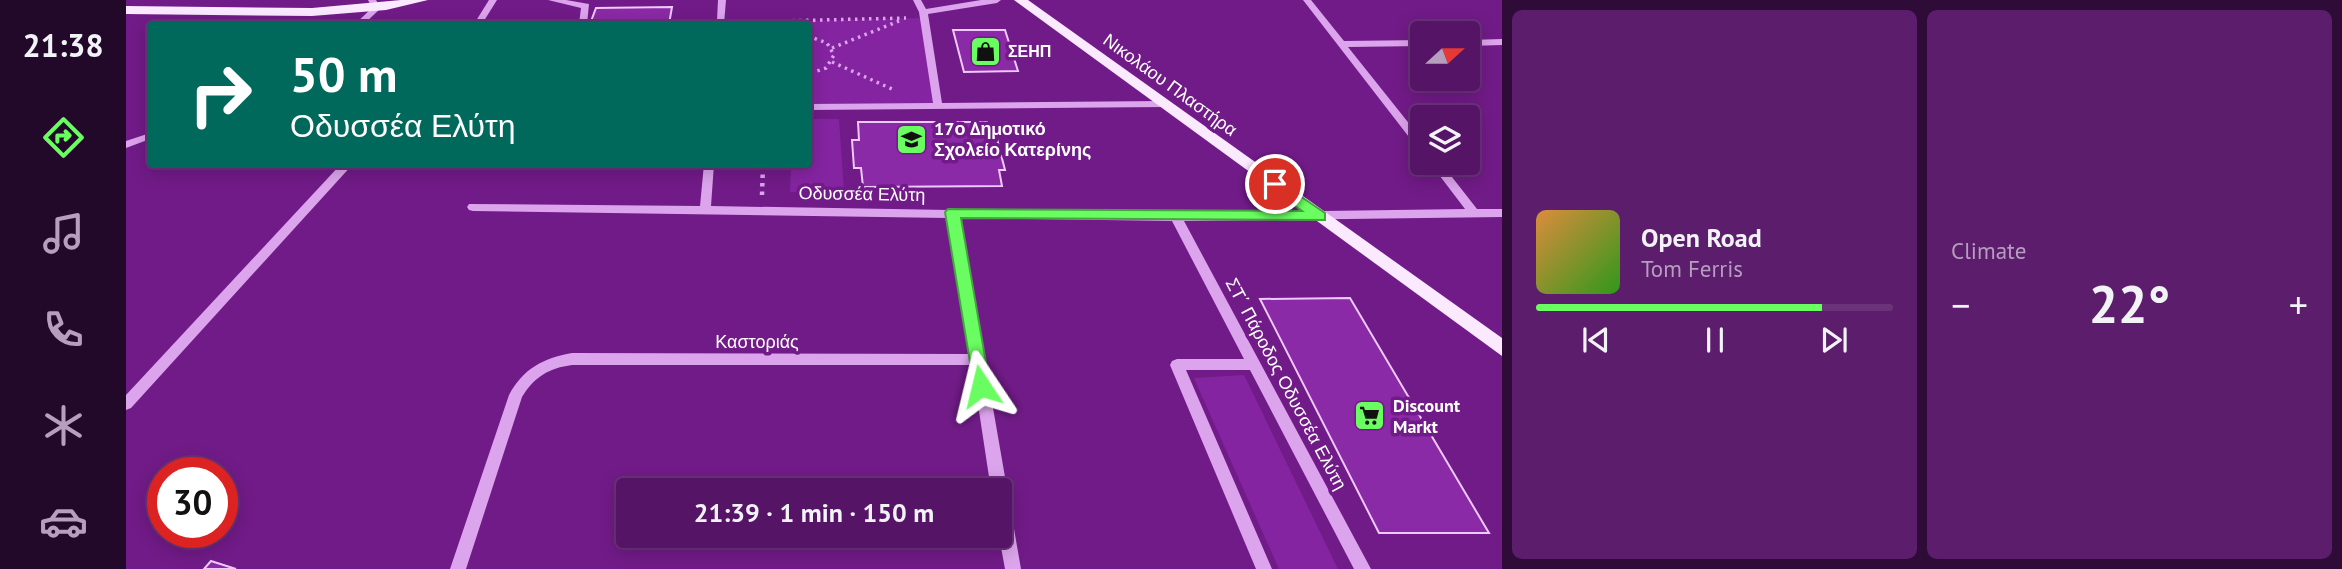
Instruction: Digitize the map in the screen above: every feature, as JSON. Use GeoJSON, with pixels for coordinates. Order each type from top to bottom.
{"type":"FeatureCollection","features":[{"type":"Feature","properties":{"kind":"main road"},"geometry":{"type":"LineString","coordinates":[[126,10],[312,11],[422,0]]}},
{"type":"Feature","properties":{"kind":"main road","name":"Νικολάου Πλαστήρα"},"geometry":{"type":"LineString","coordinates":[[1020,0],[1502,348]]}},
{"type":"Feature","properties":{"kind":"street"},"geometry":{"type":"LineString","coordinates":[[480,21],[493,0]]}},
{"type":"Feature","properties":{"kind":"street"},"geometry":{"type":"LineString","coordinates":[[552,0],[586,6],[584,21]]}},
{"type":"Feature","properties":{"kind":"street"},"geometry":{"type":"LineString","coordinates":[[720,21],[722,0]]}},
{"type":"Feature","properties":{"kind":"street"},"geometry":{"type":"LineString","coordinates":[[917,0],[924,15],[938,106]]}},
{"type":"Feature","properties":{"kind":"street"},"geometry":{"type":"LineString","coordinates":[[924,15],[956,3],[997,0]]}},
{"type":"Feature","properties":{"kind":"street"},"geometry":{"type":"LineString","coordinates":[[1307,0],[1410,132]]}},
{"type":"Feature","properties":{"kind":"street"},"geometry":{"type":"LineString","coordinates":[[361,21],[374,4]]}},
{"type":"Feature","properties":{"kind":"street"},"geometry":{"type":"LineString","coordinates":[[1480,43],[1502,42]]}},
{"type":"Feature","properties":{"kind":"street"},"geometry":{"type":"LineString","coordinates":[[1341,44],[1410,43]]}},
{"type":"Feature","properties":{"kind":"street"},"geometry":{"type":"LineString","coordinates":[[812,107],[1163,104]]}},
{"type":"Feature","properties":{"kind":"street"},"geometry":{"type":"LineString","coordinates":[[126,145],[147,137]]}},
{"type":"Feature","properties":{"kind":"street"},"geometry":{"type":"LineString","coordinates":[[126,404],[344,168]]}},
{"type":"Feature","properties":{"kind":"street"},"geometry":{"type":"LineString","coordinates":[[705,209],[709,168]]}},
{"type":"Feature","properties":{"kind":"street"},"geometry":{"type":"LineString","coordinates":[[1444,175],[1474,213]]}},
{"type":"Feature","properties":{"kind":"street","name":"Οδυσσέα Ελύτη"},"geometry":{"type":"LineString","coordinates":[[472,207],[1176,217],[1502,213]]}},
{"type":"Feature","properties":{"kind":"street"},"geometry":{"type":"LineString","coordinates":[[953,212],[997,478]]}},
{"type":"Feature","properties":{"kind":"street","name":"ΣΤ΄ Πάροδος Οδυσσέα Ελύτη"},"geometry":{"type":"LineString","coordinates":[[1176,217],[1363,569]]}},
{"type":"Feature","properties":{"kind":"street","name":"Καστοριάς"},"geometry":{"type":"LineString","coordinates":[[458,569],[516,394],[525,377],[539,367],[572,359],[977,360]]}},
{"type":"Feature","properties":{"kind":"street"},"geometry":{"type":"LineString","coordinates":[[1254,364],[1177,365],[1264,569]]}},
{"type":"Feature","properties":{"kind":"street"},"geometry":{"type":"LineString","coordinates":[[1009,548],[1013,569]]}},
{"type":"Feature","properties":{"kind":"path"},"geometry":{"type":"LineString","coordinates":[[781,21],[904,19],[924,15]]}},
{"type":"Feature","properties":{"kind":"path"},"geometry":{"type":"LineString","coordinates":[[832,48],[904,19]]}},
{"type":"Feature","properties":{"kind":"path"},"geometry":{"type":"LineString","coordinates":[[812,37],[832,48],[832,62]]}},
{"type":"Feature","properties":{"kind":"path"},"geometry":{"type":"LineString","coordinates":[[812,72],[832,62]]}},
{"type":"Feature","properties":{"kind":"path"},"geometry":{"type":"LineString","coordinates":[[832,62],[893,89]]}},
{"type":"Feature","properties":{"kind":"path"},"geometry":{"type":"LineString","coordinates":[[761,210],[763,168]]}},
{"type":"Feature","properties":{"kind":"shaded area"},"geometry":{"type":"Polygon","coordinates":[[[924,18],[938,106],[812,107],[812,21],[802,21],[924,18]]]}},
{"type":"Feature","properties":{"kind":"shaded area"},"geometry":{"type":"Polygon","coordinates":[[[812,119],[839,119],[844,191],[790,192],[791,168],[812,168],[812,119]]]}},
{"type":"Feature","properties":{"kind":"shaded area"},"geometry":{"type":"Polygon","coordinates":[[[1244,375],[1338,569],[1279,569],[1194,378],[1244,375]]]}},
{"type":"Feature","properties":{"kind":"building"},"geometry":{"type":"Polygon","coordinates":[[[672,7],[670,21],[591,21],[596,8],[672,7]]]}},
{"type":"Feature","properties":{"kind":"building","name":"ΣΕΗΠ"},"geometry":{"type":"Polygon","coordinates":[[[953,30],[1005,30],[1018,71],[964,72],[953,30]]]}},
{"type":"Feature","properties":{"kind":"building"},"geometry":{"type":"Polygon","coordinates":[[[858,122],[987,122],[991,138],[997,139],[1005,170],[999,170],[1002,186],[863,187],[861,168],[854,168],[852,140],[859,140],[858,122]]]}},
{"type":"Feature","properties":{"kind":"building","name":"Discount Markt"},"geometry":{"type":"Polygon","coordinates":[[[1350,298],[1489,533],[1379,533],[1260,299],[1350,298]]]}},
{"type":"Feature","properties":{"kind":"building"},"geometry":{"type":"Polygon","coordinates":[[[211,561],[236,569],[204,569],[211,561]]]}},
{"type":"Feature","properties":{"kind":"place","name":"ΣΕΗΠ"},"geometry":{"type":"Point","coordinates":[985,51]}},
{"type":"Feature","properties":{"kind":"place","name":"17ο Δημοτικό Σχολείο Κατερίνης"},"geometry":{"type":"Point","coordinates":[911,139]}},
{"type":"Feature","properties":{"kind":"place","name":"Discount Markt"},"geometry":{"type":"Point","coordinates":[1370,416]}},
{"type":"Feature","properties":{"kind":"route"},"geometry":{"type":"LineString","coordinates":[[981,386],[953,212],[1176,217],[1320,216],[1275,184]]}}]}
